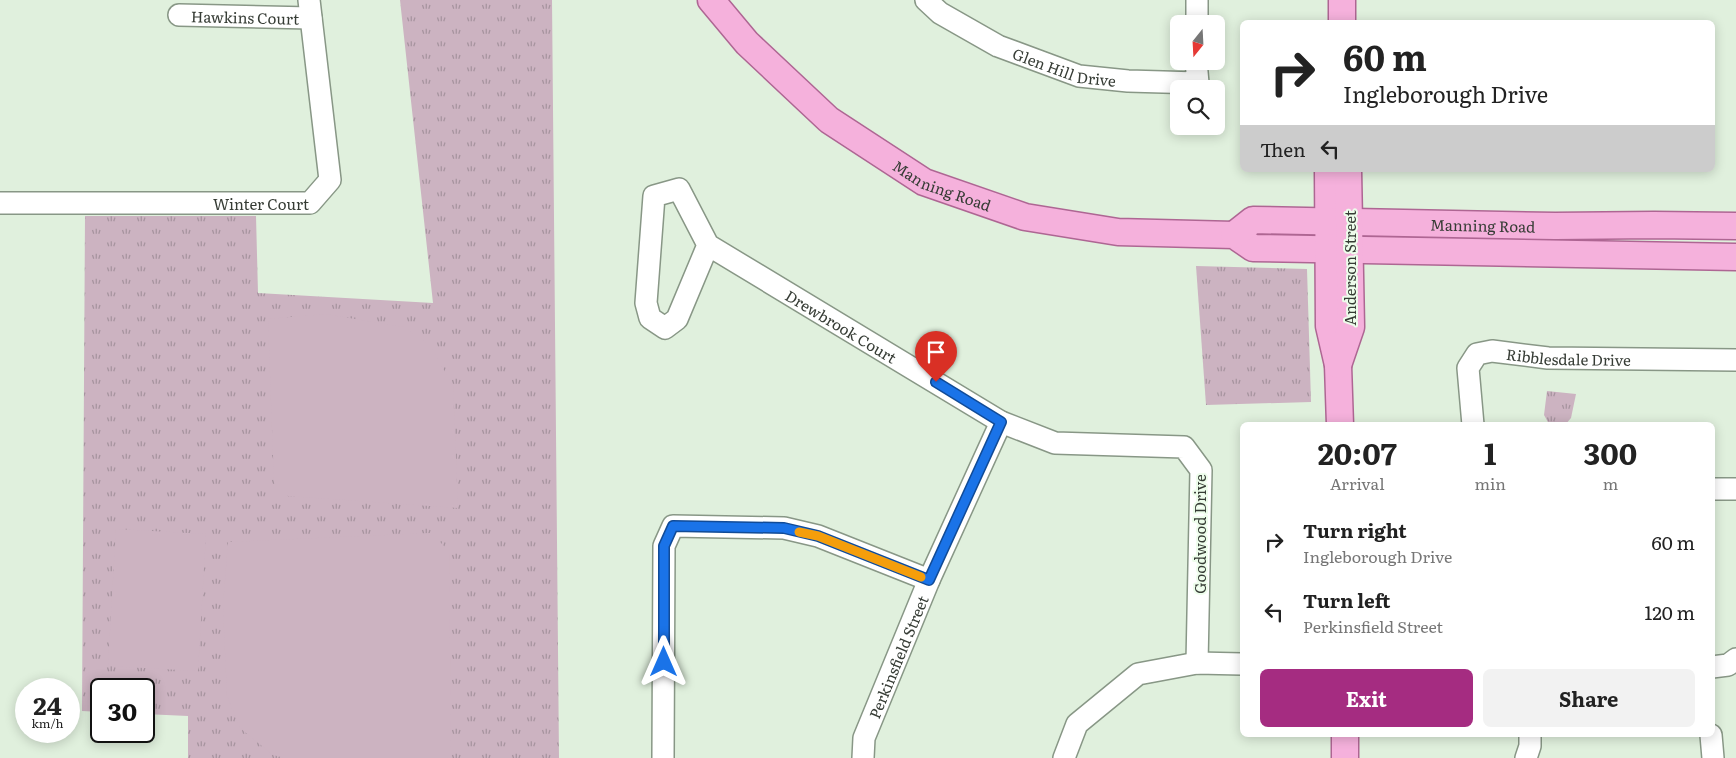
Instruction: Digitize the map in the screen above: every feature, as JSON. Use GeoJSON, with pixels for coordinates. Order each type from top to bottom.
{"type":"FeatureCollection","features":[{"type":"Feature","properties":{"kind":"main road","name":"Manning Road"},"geometry":{"type":"LineString","coordinates":[[711,0],[747,43],[829,120],[924,182],[1025,217],[1118,232],[1234,235],[1253,248],[1736,257]]}},
{"type":"Feature","properties":{"kind":"main road"},"geometry":{"type":"LineString","coordinates":[[1342,0],[1342,20]]}},
{"type":"Feature","properties":{"kind":"main road","name":"Anderson Street"},"geometry":{"type":"LineString","coordinates":[[1328,172],[1339,222]]}},
{"type":"Feature","properties":{"kind":"main road","name":"Anderson Street"},"geometry":{"type":"LineString","coordinates":[[1340,422],[1338,365],[1351,327],[1339,251],[1339,222],[1348,172]]}},
{"type":"Feature","properties":{"kind":"main road","name":"Manning Road"},"geometry":{"type":"LineString","coordinates":[[1234,235],[1253,220],[1555,226],[1736,226]]}},
{"type":"Feature","properties":{"kind":"main road"},"geometry":{"type":"LineString","coordinates":[[1345,737],[1346,758]]}},
{"type":"Feature","properties":{"kind":"street","name":"Glen Hill Drive"},"geometry":{"type":"LineString","coordinates":[[926,0],[940,13],[998,46],[1079,76],[1198,83],[1197,70]]}},
{"type":"Feature","properties":{"kind":"street"},"geometry":{"type":"LineString","coordinates":[[1197,0],[1197,15]]}},
{"type":"Feature","properties":{"kind":"street","name":"Hawkins Court"},"geometry":{"type":"LineString","coordinates":[[179,15],[310,9]]}},
{"type":"Feature","properties":{"kind":"street","name":"Winter Court"},"geometry":{"type":"LineString","coordinates":[[0,202],[310,203],[330,180],[310,9]]}},
{"type":"Feature","properties":{"kind":"street"},"geometry":{"type":"LineString","coordinates":[[679,189],[708,245],[677,319],[665,328],[650,318],[646,303],[654,196],[679,189]]}},
{"type":"Feature","properties":{"kind":"street","name":"Drewbrook Court"},"geometry":{"type":"LineString","coordinates":[[708,245],[1001,422]]}},
{"type":"Feature","properties":{"kind":"street","name":"Ribblesdale Drive"},"geometry":{"type":"LineString","coordinates":[[1473,422],[1468,368],[1477,354],[1492,351],[1548,358],[1736,360]]}},
{"type":"Feature","properties":{"kind":"street","name":"Perkinsfield Street"},"geometry":{"type":"LineString","coordinates":[[863,758],[864,738],[929,580],[1001,422]]}},
{"type":"Feature","properties":{"kind":"street","name":"Goodwood Drive"},"geometry":{"type":"LineString","coordinates":[[1001,422],[1055,443],[1184,447],[1201,470],[1197,663]]}},
{"type":"Feature","properties":{"kind":"street"},"geometry":{"type":"LineString","coordinates":[[1715,489],[1736,489]]}},
{"type":"Feature","properties":{"kind":"street"},"geometry":{"type":"LineString","coordinates":[[663,758],[664,546],[673,526],[784,528],[818,536],[929,580]]}},
{"type":"Feature","properties":{"kind":"street"},"geometry":{"type":"LineString","coordinates":[[1715,666],[1728,665],[1736,659]]}},
{"type":"Feature","properties":{"kind":"street"},"geometry":{"type":"LineString","coordinates":[[1064,758],[1077,724],[1138,674],[1197,663],[1240,664]]}},
{"type":"Feature","properties":{"kind":"street"},"geometry":{"type":"LineString","coordinates":[[1526,758],[1530,746],[1530,737]]}},
{"type":"Feature","properties":{"kind":"street"},"geometry":{"type":"LineString","coordinates":[[1711,737],[1713,758]]}},
{"type":"Feature","properties":{"kind":"green space"},"geometry":{"type":"Polygon","coordinates":[[[400,0],[552,0],[559,758],[188,758],[188,716],[155,714],[155,678],[90,678],[90,711],[82,711],[85,216],[256,216],[258,293],[433,303],[400,0]]]}},
{"type":"Feature","properties":{"kind":"green space"},"geometry":{"type":"Polygon","coordinates":[[[1196,266],[1307,269],[1311,402],[1206,405],[1196,266]]]}},
{"type":"Feature","properties":{"kind":"green space"},"geometry":{"type":"Polygon","coordinates":[[[325,314],[404,327],[430,345],[453,386],[458,508],[288,496],[274,483],[268,319],[325,314]]]}},
{"type":"Feature","properties":{"kind":"green space"},"geometry":{"type":"Polygon","coordinates":[[[1547,391],[1576,394],[1571,418],[1568,422],[1548,422],[1544,415],[1547,391]]]}},
{"type":"Feature","properties":{"kind":"green space"},"geometry":{"type":"Polygon","coordinates":[[[116,529],[206,534],[198,671],[108,666],[116,529]]]}},
{"type":"Feature","properties":{"kind":"green space"},"geometry":{"type":"Polygon","coordinates":[[[431,533],[449,551],[451,756],[445,758],[285,758],[273,755],[240,728],[227,696],[223,606],[228,542],[431,533]]]}},
{"type":"Feature","properties":{"kind":"slow traffic"},"geometry":{"type":"LineString","coordinates":[[799,532],[818,536],[921,577]]}},
{"type":"Feature","properties":{"kind":"route"},"geometry":{"type":"LineString","coordinates":[[664,662],[664,546],[673,526],[784,528],[818,536],[929,580],[1001,422],[936,382]]}}]}
